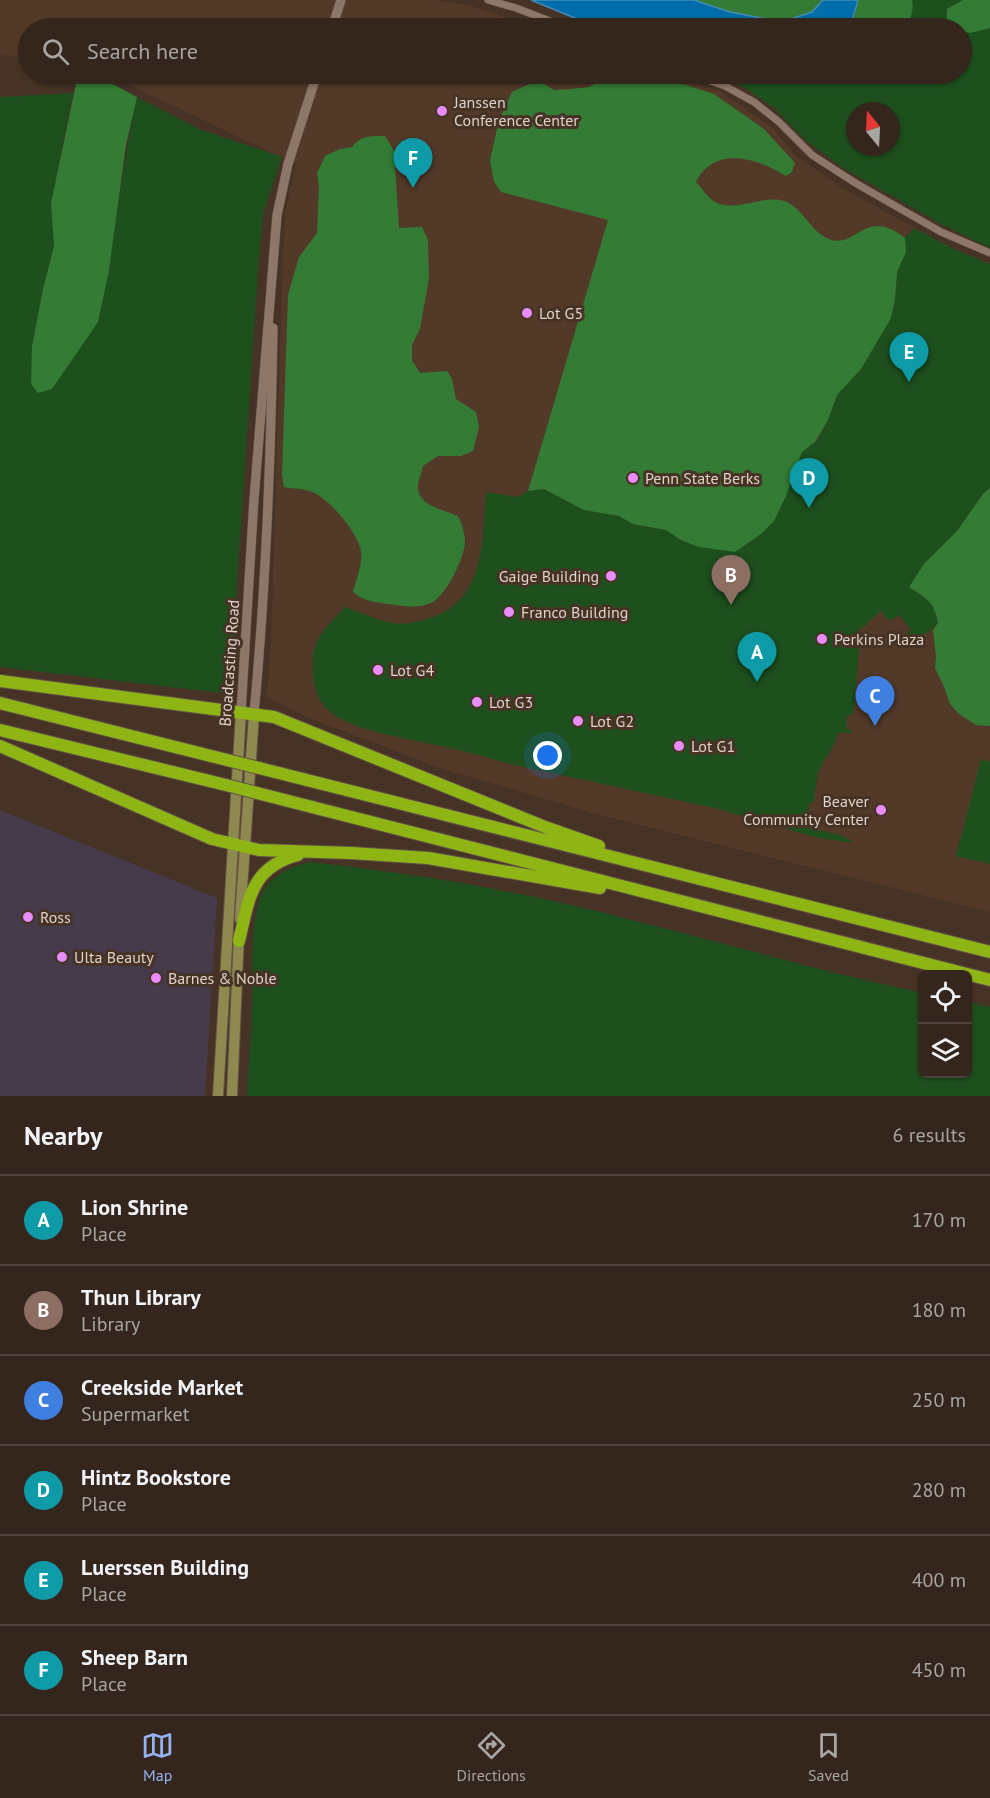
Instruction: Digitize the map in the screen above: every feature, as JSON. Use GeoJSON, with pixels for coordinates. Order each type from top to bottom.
{"type":"FeatureCollection","features":[{"type":"Feature","properties":{"kind":"highway"},"geometry":{"type":"LineString","coordinates":[[0,681],[274,717],[545,827],[677,873]]}},
{"type":"Feature","properties":{"kind":"highway"},"geometry":{"type":"LineString","coordinates":[[0,703],[990,952]]}},
{"type":"Feature","properties":{"kind":"highway"},"geometry":{"type":"LineString","coordinates":[[0,729],[990,980]]}},
{"type":"Feature","properties":{"kind":"highway"},"geometry":{"type":"LineString","coordinates":[[0,746],[212,839],[259,850],[385,855],[437,860],[526,874],[722,912]]}},
{"type":"Feature","properties":{"kind":"highway"},"geometry":{"type":"LineString","coordinates":[[239,940],[252,888],[261,876],[279,862],[314,852]]}},
{"type":"Feature","properties":{"kind":"main road","name":"Broadcasting Road"},"geometry":{"type":"LineString","coordinates":[[218,1096],[239,845],[247,713]]}},
{"type":"Feature","properties":{"kind":"main road","name":"Broadcasting Road"},"geometry":{"type":"LineString","coordinates":[[232,1096],[239,940],[239,845]]}},
{"type":"Feature","properties":{"kind":"street"},"geometry":{"type":"LineString","coordinates":[[335,18],[341,0]]}},
{"type":"Feature","properties":{"kind":"street"},"geometry":{"type":"LineString","coordinates":[[488,0],[542,18]]}},
{"type":"Feature","properties":{"kind":"street","name":"Broadcasting Road"},"geometry":{"type":"LineString","coordinates":[[247,713],[255,490],[275,233],[288,164],[314,84]]}},
{"type":"Feature","properties":{"kind":"street"},"geometry":{"type":"LineString","coordinates":[[720,84],[754,102],[812,155],[848,179],[941,232],[990,253]]}},
{"type":"Feature","properties":{"kind":"street","name":"Broadcasting Road"},"geometry":{"type":"LineString","coordinates":[[247,713],[259,658],[271,435],[275,233]]}},
{"type":"Feature","properties":{"kind":"shaded area"},"geometry":{"type":"Polygon","coordinates":[[[0,0],[434,0],[471,6],[508,18],[18,18],[18,57],[0,55],[0,0]]]}},
{"type":"Feature","properties":{"kind":"shaded area","name":"Penn State Berks"},"geometry":{"type":"Polygon","coordinates":[[[127,84],[696,84],[721,92],[773,128],[795,155],[840,187],[954,249],[990,264],[990,912],[593,813],[440,768],[307,717],[267,697],[271,643],[283,252],[286,207],[296,164],[127,84]]]}},
{"type":"Feature","properties":{"kind":"shaded area"},"geometry":{"type":"Polygon","coordinates":[[[0,810],[217,898],[205,1096],[0,1096],[0,810]]]}},
{"type":"Feature","properties":{"kind":"green space"},"geometry":{"type":"Polygon","coordinates":[[[531,0],[990,0],[990,248],[943,225],[843,168],[805,140],[775,109],[737,84],[972,84],[972,18],[575,18],[531,0]]]}},
{"type":"Feature","properties":{"kind":"green space"},"geometry":{"type":"Polygon","coordinates":[[[695,0],[823,0],[812,12],[794,18],[761,18],[730,12],[695,0]]]}},
{"type":"Feature","properties":{"kind":"green space"},"geometry":{"type":"Polygon","coordinates":[[[858,0],[912,0],[913,8],[910,18],[854,18],[858,0]]]}},
{"type":"Feature","properties":{"kind":"green space"},"geometry":{"type":"Polygon","coordinates":[[[963,0],[990,0],[990,28],[972,32],[972,18],[947,18],[947,9],[963,0]]]}},
{"type":"Feature","properties":{"kind":"green space"},"geometry":{"type":"Polygon","coordinates":[[[76,84],[113,84],[137,97],[126,145],[109,270],[98,322],[52,389],[38,393],[31,384],[32,346],[54,246],[51,203],[76,84]]]}},
{"type":"Feature","properties":{"kind":"green space"},"geometry":{"type":"Polygon","coordinates":[[[529,84],[544,84],[554,90],[589,87],[594,84],[683,84],[714,94],[764,129],[795,163],[792,172],[786,176],[750,160],[725,159],[714,163],[704,170],[696,182],[715,202],[732,206],[776,199],[784,201],[796,208],[822,236],[839,241],[870,227],[880,226],[891,229],[905,238],[906,252],[897,272],[891,318],[861,369],[837,395],[828,420],[815,442],[802,452],[774,521],[761,534],[735,552],[699,547],[681,540],[666,530],[633,524],[619,516],[584,510],[544,489],[528,491],[608,220],[501,192],[494,182],[490,160],[499,120],[512,92],[529,84]]]}},
{"type":"Feature","properties":{"kind":"green space"},"geometry":{"type":"Polygon","coordinates":[[[73,93],[51,203],[54,246],[32,346],[98,322],[137,97],[199,129],[282,157],[264,210],[237,584],[233,685],[222,693],[0,667],[0,97],[73,93]]]}},
{"type":"Feature","properties":{"kind":"green space"},"geometry":{"type":"Polygon","coordinates":[[[385,136],[394,151],[399,228],[422,227],[428,240],[429,278],[420,329],[412,345],[412,360],[420,373],[447,371],[452,379],[456,399],[476,412],[479,427],[473,451],[461,456],[438,456],[423,466],[418,485],[421,497],[432,506],[458,516],[465,542],[458,566],[444,591],[433,602],[417,606],[374,602],[353,592],[360,566],[361,551],[349,526],[319,496],[302,489],[284,487],[282,475],[288,295],[299,257],[317,233],[319,187],[317,173],[325,156],[340,149],[352,147],[363,138],[385,136]]]}},
{"type":"Feature","properties":{"kind":"green space"},"geometry":{"type":"Polygon","coordinates":[[[914,228],[954,249],[990,264],[990,488],[983,494],[957,531],[924,564],[910,587],[932,602],[938,623],[909,649],[901,639],[911,630],[899,615],[889,621],[881,611],[857,632],[864,641],[859,646],[854,707],[852,715],[847,715],[846,729],[850,729],[852,733],[838,734],[820,769],[814,803],[810,802],[805,827],[844,836],[851,840],[851,843],[815,837],[714,808],[376,732],[342,720],[325,706],[318,697],[312,664],[316,645],[325,629],[345,607],[398,624],[421,621],[448,609],[462,597],[478,566],[486,492],[517,497],[528,491],[544,489],[584,510],[619,516],[633,524],[666,530],[681,540],[774,521],[802,452],[816,442],[828,420],[837,395],[861,369],[895,300],[897,272],[906,252],[905,238],[914,228]]]}},
{"type":"Feature","properties":{"kind":"green space"},"geometry":{"type":"Polygon","coordinates":[[[990,488],[990,726],[976,725],[959,714],[950,704],[935,668],[933,630],[938,623],[934,610],[925,598],[909,587],[924,564],[957,531],[983,494],[990,488]]]}},
{"type":"Feature","properties":{"kind":"green space"},"geometry":{"type":"Polygon","coordinates":[[[981,759],[990,762],[990,864],[956,856],[981,759]]]}},
{"type":"Feature","properties":{"kind":"green space"},"geometry":{"type":"Polygon","coordinates":[[[311,862],[486,887],[639,922],[918,992],[918,1078],[972,1078],[972,1003],[990,1007],[990,1096],[247,1096],[252,1008],[252,950],[258,906],[266,887],[276,877],[297,866],[311,862]]]}},
{"type":"Feature","properties":{"kind":"water"},"geometry":{"type":"Polygon","coordinates":[[[531,0],[694,0],[730,12],[761,18],[575,18],[531,0]]]}},
{"type":"Feature","properties":{"kind":"water"},"geometry":{"type":"Polygon","coordinates":[[[823,0],[858,0],[853,18],[794,18],[812,12],[823,0]]]}},
{"type":"Feature","properties":{"kind":"place","name":"Janssen Conference Center"},"geometry":{"type":"Point","coordinates":[442,111]}},
{"type":"Feature","properties":{"kind":"place","name":"Sheep Barn"},"geometry":{"type":"Point","coordinates":[413,188]}},
{"type":"Feature","properties":{"kind":"place","name":"Lot G5"},"geometry":{"type":"Point","coordinates":[527,313]}},
{"type":"Feature","properties":{"kind":"place","name":"Luerssen Building"},"geometry":{"type":"Point","coordinates":[909,382]}},
{"type":"Feature","properties":{"kind":"place","name":"Penn State Berks"},"geometry":{"type":"Point","coordinates":[633,478]}},
{"type":"Feature","properties":{"kind":"place","name":"Hintz Bookstore"},"geometry":{"type":"Point","coordinates":[809,508]}},
{"type":"Feature","properties":{"kind":"place","name":"Gaige Building"},"geometry":{"type":"Point","coordinates":[611,576]}},
{"type":"Feature","properties":{"kind":"place","name":"Thun Library"},"geometry":{"type":"Point","coordinates":[731,605]}},
{"type":"Feature","properties":{"kind":"place","name":"Franco Building"},"geometry":{"type":"Point","coordinates":[509,612]}},
{"type":"Feature","properties":{"kind":"place","name":"Perkins Plaza"},"geometry":{"type":"Point","coordinates":[822,639]}},
{"type":"Feature","properties":{"kind":"place","name":"Lot G4"},"geometry":{"type":"Point","coordinates":[378,670]}},
{"type":"Feature","properties":{"kind":"place","name":"Lion Shrine"},"geometry":{"type":"Point","coordinates":[757,682]}},
{"type":"Feature","properties":{"kind":"place","name":"Lot G3"},"geometry":{"type":"Point","coordinates":[477,702]}},
{"type":"Feature","properties":{"kind":"place","name":"Lot G2"},"geometry":{"type":"Point","coordinates":[578,721]}},
{"type":"Feature","properties":{"kind":"place","name":"Creekside Market"},"geometry":{"type":"Point","coordinates":[875,726]}},
{"type":"Feature","properties":{"kind":"place","name":"Lot G1"},"geometry":{"type":"Point","coordinates":[679,746]}},
{"type":"Feature","properties":{"kind":"place","name":"Beaver Community Center"},"geometry":{"type":"Point","coordinates":[881,810]}},
{"type":"Feature","properties":{"kind":"place","name":"Ross"},"geometry":{"type":"Point","coordinates":[28,917]}},
{"type":"Feature","properties":{"kind":"place","name":"Ulta Beauty"},"geometry":{"type":"Point","coordinates":[62,957]}},
{"type":"Feature","properties":{"kind":"place","name":"Barnes & Noble"},"geometry":{"type":"Point","coordinates":[156,978]}}]}
